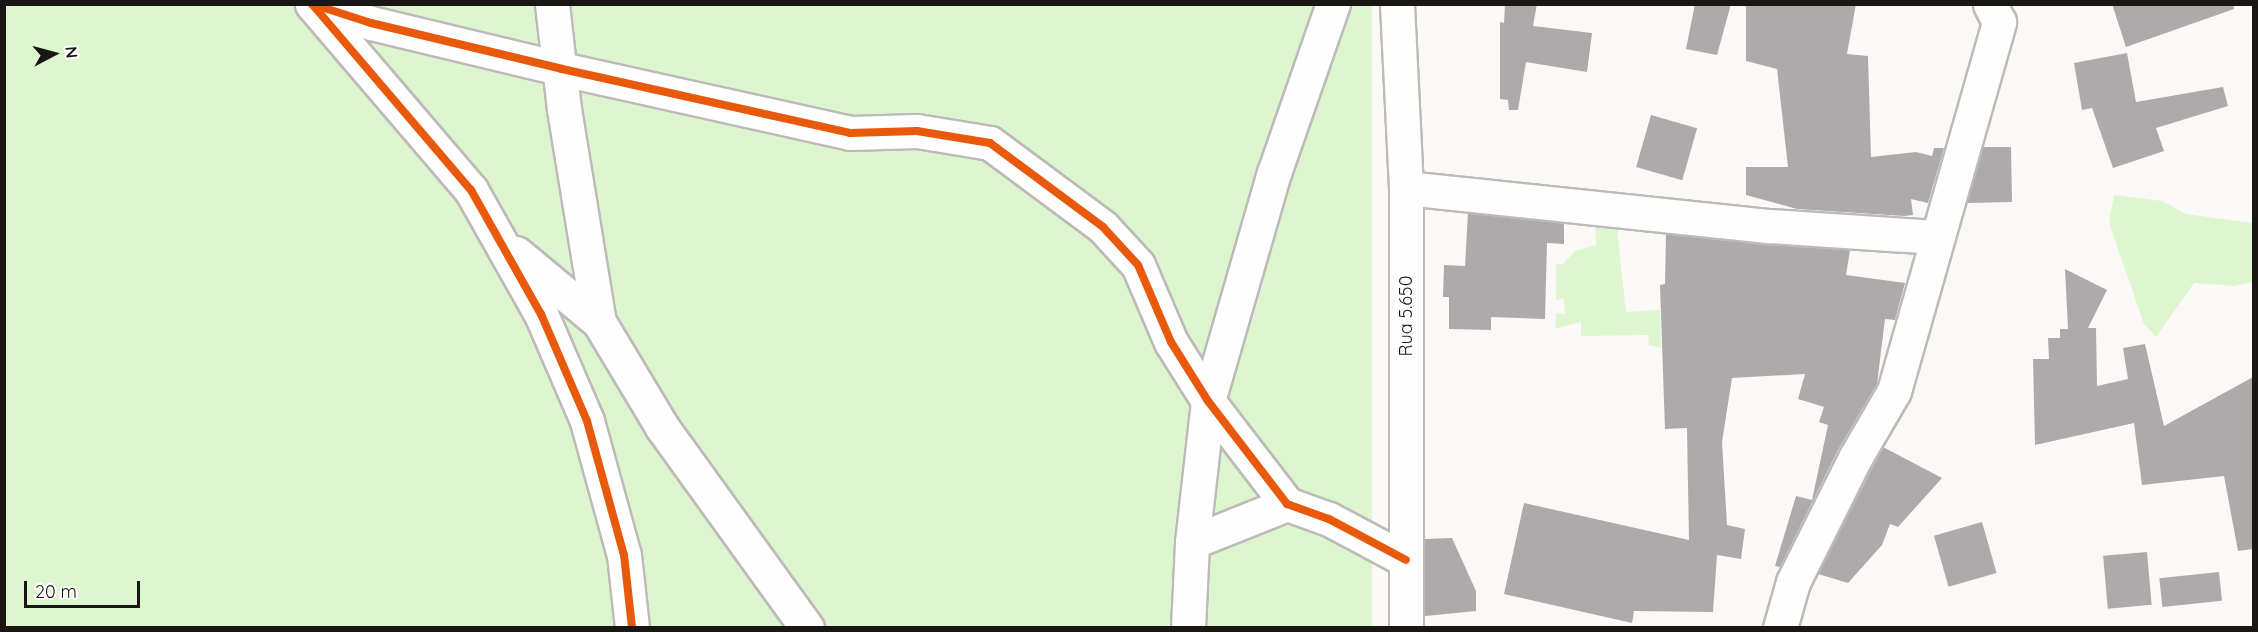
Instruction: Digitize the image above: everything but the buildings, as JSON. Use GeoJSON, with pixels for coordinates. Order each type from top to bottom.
{"type":"FeatureCollection","features":[{"type":"Feature","properties":{"kind":"street"},"geometry":{"type":"LineString","coordinates":[[312,4],[371,23],[562,69],[850,133],[917,131],[990,143],[1103,227],[1138,265],[1171,342],[1208,401],[1287,504],[1329,519],[1406,560]]}},
{"type":"Feature","properties":{"kind":"street"},"geometry":{"type":"LineString","coordinates":[[312,4],[471,190],[541,314],[587,421],[624,555],[632,627]]}},
{"type":"Feature","properties":{"kind":"street"},"geometry":{"type":"LineString","coordinates":[[552,4],[562,69],[564,109],[599,322]]}},
{"type":"Feature","properties":{"kind":"street"},"geometry":{"type":"LineString","coordinates":[[1188,627],[1192,542],[1208,401],[1274,173],[1333,4]]}},
{"type":"Feature","properties":{"kind":"street","name":"Rua 5.650"},"geometry":{"type":"LineString","coordinates":[[1397,4],[1406,188],[1407,627]]}},
{"type":"Feature","properties":{"kind":"street"},"geometry":{"type":"LineString","coordinates":[[1780,627],[1793,582],[1855,458],[1894,391],[1999,22],[1990,4]]}},
{"type":"Feature","properties":{"kind":"street"},"geometry":{"type":"LineString","coordinates":[[1406,188],[1770,226],[1937,237]]}},
{"type":"Feature","properties":{"kind":"street"},"geometry":{"type":"LineString","coordinates":[[500,240],[599,322],[662,427],[807,627]]}},
{"type":"Feature","properties":{"kind":"street"},"geometry":{"type":"LineString","coordinates":[[1192,542],[1287,504]]}},
{"type":"Feature","properties":{"kind":"green space"},"geometry":{"type":"Polygon","coordinates":[[[4,5],[1372,5],[1372,627],[4,627],[4,5]]]}},
{"type":"Feature","properties":{"kind":"green space"},"geometry":{"type":"Polygon","coordinates":[[[2114,195],[2162,201],[2186,214],[2253,223],[2253,282],[2234,286],[2194,283],[2156,337],[2144,324],[2109,223],[2114,195]]]}},
{"type":"Feature","properties":{"kind":"green space"},"geometry":{"type":"Polygon","coordinates":[[[1595,218],[1616,219],[1626,312],[1660,310],[1661,348],[1649,345],[1648,335],[1581,336],[1581,322],[1555,329],[1556,313],[1565,314],[1564,299],[1556,300],[1556,264],[1563,264],[1575,251],[1596,245],[1595,218]]]}},
{"type":"Feature","properties":{"kind":"cycle path"},"geometry":{"type":"LineString","coordinates":[[312,4],[371,23],[562,69],[850,133],[917,131],[990,143],[1103,227],[1138,265],[1171,342],[1208,401],[1287,504],[1329,519],[1406,560]]}},
{"type":"Feature","properties":{"kind":"cycle path"},"geometry":{"type":"LineString","coordinates":[[312,4],[471,190],[541,314],[587,421],[624,555],[632,628]]}}]}
